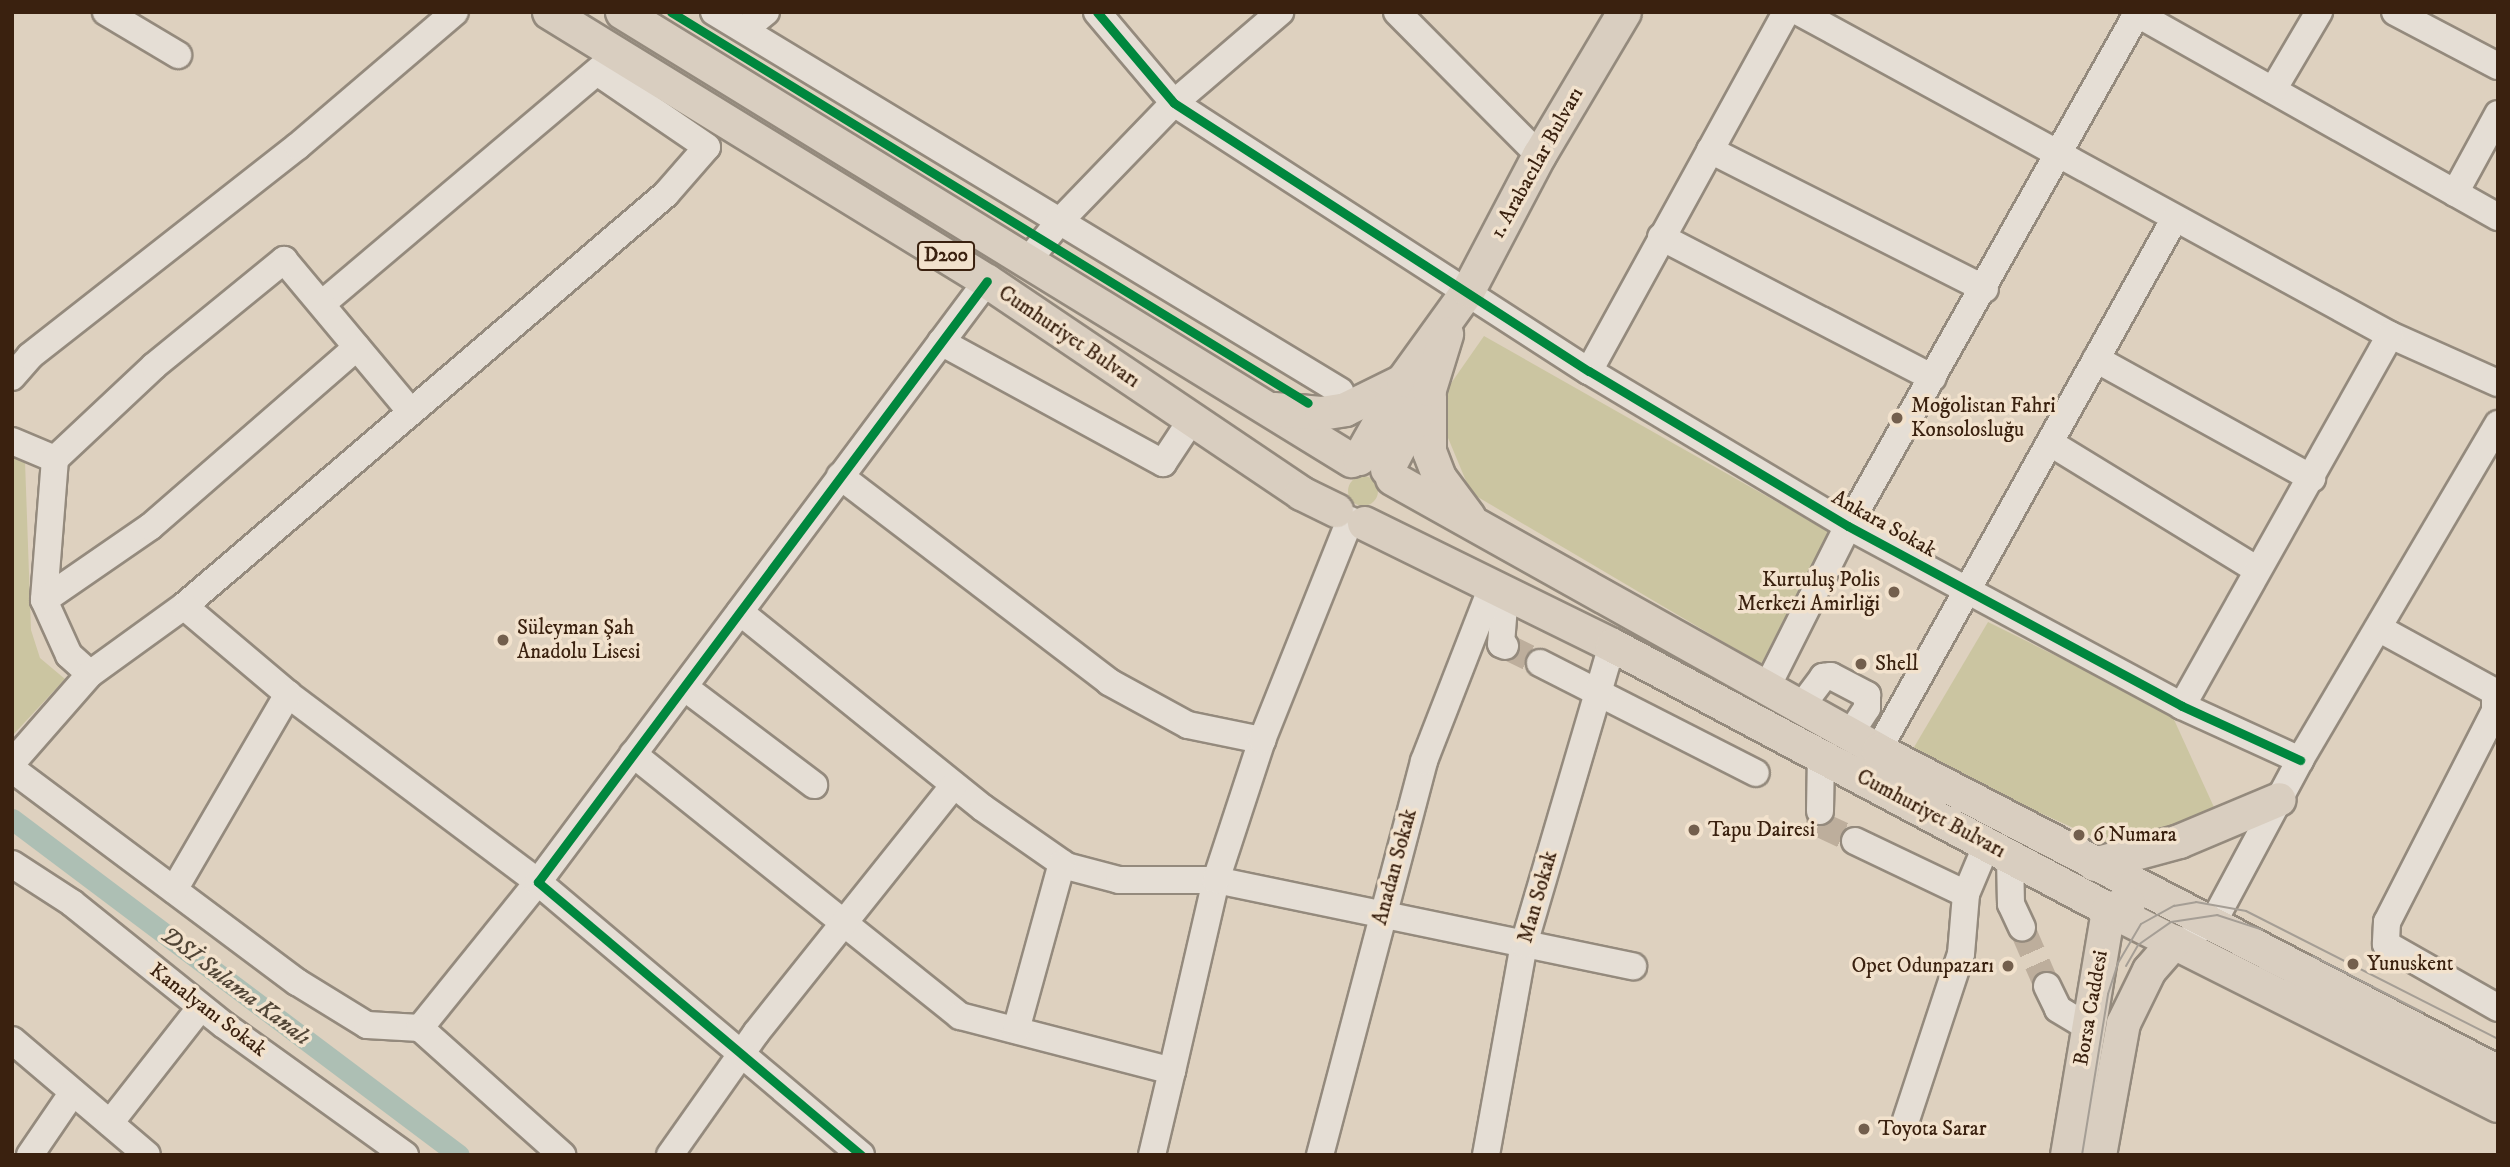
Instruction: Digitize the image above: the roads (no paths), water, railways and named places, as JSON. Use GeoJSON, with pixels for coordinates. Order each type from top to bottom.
{"type":"FeatureCollection","features":[{"type":"Feature","properties":{"kind":"main road","name":"Cumhuriyet Bulvarı"},"geometry":{"type":"LineString","coordinates":[[622,12],[1268,408],[1476,526],[1800,708],[2154,897],[2211,923],[2498,1072]]}},
{"type":"Feature","properties":{"kind":"main road","name":"1. Arabacılar Bulvarı"},"geometry":{"type":"LineString","coordinates":[[1372,467],[1538,155],[1624,12]]}},
{"type":"Feature","properties":{"kind":"main road","name":"Cumhuriyet Bulvarı"},"geometry":{"type":"LineString","coordinates":[[553,13],[608,63],[987,281],[1301,493],[1612,645],[2108,909],[2498,1105]]}},
{"type":"Feature","properties":{"kind":"main road"},"geometry":{"type":"LineString","coordinates":[[1268,408],[1321,413],[1345,409],[1416,384],[1429,452],[1439,477],[1476,526]]}},
{"type":"Feature","properties":{"kind":"main road"},"geometry":{"type":"LineString","coordinates":[[1372,467],[1391,505],[1385,514],[1350,517],[1331,481],[1372,467]]}},
{"type":"Feature","properties":{"kind":"main road"},"geometry":{"type":"LineString","coordinates":[[2094,864],[2179,841],[2279,799]]}},
{"type":"Feature","properties":{"kind":"main road"},"geometry":{"type":"LineString","coordinates":[[2108,909],[2154,897]]}},
{"type":"Feature","properties":{"kind":"main road","name":"Borsa Caddesi"},"geometry":{"type":"LineString","coordinates":[[2067,1155],[2108,909]]}},
{"type":"Feature","properties":{"kind":"main road","name":"Borsa Caddesi"},"geometry":{"type":"LineString","coordinates":[[2104,1153],[2123,1023],[2149,970],[2174,941]]}},
{"type":"Feature","properties":{"kind":"street"},"geometry":{"type":"LineString","coordinates":[[106,12],[178,55]]}},
{"type":"Feature","properties":{"kind":"street"},"geometry":{"type":"LineString","coordinates":[[12,377],[30,356],[298,146],[455,12]]}},
{"type":"Feature","properties":{"kind":"street"},"geometry":{"type":"LineString","coordinates":[[714,12],[1058,223],[1340,391]]}},
{"type":"Feature","properties":{"kind":"street"},"geometry":{"type":"LineString","coordinates":[[745,29],[766,12]]}},
{"type":"Feature","properties":{"kind":"street","name":"Ankara Sokak"},"geometry":{"type":"LineString","coordinates":[[1097,12],[1174,103],[1460,302],[1589,371],[1848,526],[2182,706],[2300,760]]}},
{"type":"Feature","properties":{"kind":"street"},"geometry":{"type":"LineString","coordinates":[[1027,262],[1058,223],[1174,103],[1280,12]]}},
{"type":"Feature","properties":{"kind":"street"},"geometry":{"type":"LineString","coordinates":[[1397,12],[1538,155]]}},
{"type":"Feature","properties":{"kind":"street"},"geometry":{"type":"LineString","coordinates":[[1589,371],[1786,12]]}},
{"type":"Feature","properties":{"kind":"street"},"geometry":{"type":"LineString","coordinates":[[1799,12],[2059,151],[2175,218],[2390,335],[2498,383]]}},
{"type":"Feature","properties":{"kind":"street"},"geometry":{"type":"LineString","coordinates":[[2273,90],[2319,12]]}},
{"type":"Feature","properties":{"kind":"street"},"geometry":{"type":"LineString","coordinates":[[2395,12],[2498,66]]}},
{"type":"Feature","properties":{"kind":"street"},"geometry":{"type":"LineString","coordinates":[[1766,689],[1848,526],[1985,289],[2136,13],[2498,217]]}},
{"type":"Feature","properties":{"kind":"street"},"geometry":{"type":"LineString","coordinates":[[12,763],[90,674],[184,606],[666,194],[707,147],[608,63],[323,303]]}},
{"type":"Feature","properties":{"kind":"street"},"geometry":{"type":"LineString","coordinates":[[2455,193],[2498,114]]}},
{"type":"Feature","properties":{"kind":"street"},"geometry":{"type":"LineString","coordinates":[[1710,150],[1985,289]]}},
{"type":"Feature","properties":{"kind":"street"},"geometry":{"type":"LineString","coordinates":[[1864,742],[1969,591],[2175,218]]}},
{"type":"Feature","properties":{"kind":"street"},"geometry":{"type":"LineString","coordinates":[[1661,237],[1933,378]]}},
{"type":"Feature","properties":{"kind":"street"},"geometry":{"type":"LineString","coordinates":[[90,674],[69,655],[44,600],[55,459],[154,366],[284,260],[323,303],[411,412]]}},
{"type":"Feature","properties":{"kind":"street"},"geometry":{"type":"LineString","coordinates":[[420,1028],[538,883],[987,281]]}},
{"type":"Feature","properties":{"kind":"street"},"geometry":{"type":"LineString","coordinates":[[2182,706],[2256,569],[2312,478],[2390,335]]}},
{"type":"Feature","properties":{"kind":"street"},"geometry":{"type":"LineString","coordinates":[[941,342],[1163,463],[1192,419]]}},
{"type":"Feature","properties":{"kind":"street"},"geometry":{"type":"LineString","coordinates":[[44,600],[150,527],[357,347]]}},
{"type":"Feature","properties":{"kind":"street"},"geometry":{"type":"LineString","coordinates":[[2096,359],[2312,478]]}},
{"type":"Feature","properties":{"kind":"street"},"geometry":{"type":"LineString","coordinates":[[2174,941],[2211,923],[2300,760],[2380,629],[2498,424]]}},
{"type":"Feature","properties":{"kind":"street"},"geometry":{"type":"LineString","coordinates":[[12,441],[55,459]]}},
{"type":"Feature","properties":{"kind":"street"},"geometry":{"type":"LineString","coordinates":[[2052,444],[2256,569]]}},
{"type":"Feature","properties":{"kind":"street"},"geometry":{"type":"LineString","coordinates":[[840,476],[1109,682],[1188,725],[1262,740]]}},
{"type":"Feature","properties":{"kind":"street"},"geometry":{"type":"LineString","coordinates":[[1152,1155],[1216,880],[1262,740],[1350,517]]}},
{"type":"Feature","properties":{"kind":"street"},"geometry":{"type":"LineString","coordinates":[[1499,590],[1501,644],[1505,646]]}},
{"type":"Feature","properties":{"kind":"street","name":"Anadan Sokak"},"geometry":{"type":"LineString","coordinates":[[1320,1155],[1424,761],[1499,590]]}},
{"type":"Feature","properties":{"kind":"street"},"geometry":{"type":"LineString","coordinates":[[184,606],[288,694],[538,883],[742,1052],[774,1081],[830,1145],[861,1155]]}},
{"type":"Feature","properties":{"kind":"street"},"geometry":{"type":"LineString","coordinates":[[740,612],[954,785],[1062,863],[1119,880],[1216,880],[1633,966]]}},
{"type":"Feature","properties":{"kind":"street"},"geometry":{"type":"LineString","coordinates":[[2380,629],[2494,692],[2495,711],[2387,922],[2386,944],[2495,1001]]}},
{"type":"Feature","properties":{"kind":"street","name":"Man Sokak"},"geometry":{"type":"LineString","coordinates":[[1486,1155],[1524,944],[1612,645]]}},
{"type":"Feature","properties":{"kind":"street"},"geometry":{"type":"LineString","coordinates":[[1540,663],[1756,773]]}},
{"type":"Feature","properties":{"kind":"street"},"geometry":{"type":"LineString","coordinates":[[684,687],[814,785]]}},
{"type":"Feature","properties":{"kind":"street"},"geometry":{"type":"LineString","coordinates":[[174,890],[288,694]]}},
{"type":"Feature","properties":{"kind":"street"},"geometry":{"type":"LineString","coordinates":[[634,754],[845,920],[960,1016],[1172,1071]]}},
{"type":"Feature","properties":{"kind":"street"},"geometry":{"type":"LineString","coordinates":[[1820,811],[1821,756]]}},
{"type":"Feature","properties":{"kind":"street"},"geometry":{"type":"LineString","coordinates":[[12,769],[297,982],[367,1025],[420,1028],[562,1155]]}},
{"type":"Feature","properties":{"kind":"street"},"geometry":{"type":"LineString","coordinates":[[670,1155],[742,1052],[954,785]]}},
{"type":"Feature","properties":{"kind":"street"},"geometry":{"type":"LineString","coordinates":[[1855,841],[1966,894]]}},
{"type":"Feature","properties":{"kind":"street"},"geometry":{"type":"LineString","coordinates":[[1906,1120],[1961,954],[1966,894],[1998,850]]}},
{"type":"Feature","properties":{"kind":"street"},"geometry":{"type":"LineString","coordinates":[[1998,850],[2011,904],[2022,928]]}},
{"type":"Feature","properties":{"kind":"street"},"geometry":{"type":"LineString","coordinates":[[1016,1030],[1062,863]]}},
{"type":"Feature","properties":{"kind":"street","name":"Kanalyanı Sokak"},"geometry":{"type":"LineString","coordinates":[[12,864],[72,903],[201,1007],[405,1155]]}},
{"type":"Feature","properties":{"kind":"street"},"geometry":{"type":"LineString","coordinates":[[2047,986],[2058,1009],[2088,1027]]}},
{"type":"Feature","properties":{"kind":"street"},"geometry":{"type":"LineString","coordinates":[[110,1123],[201,1007]]}},
{"type":"Feature","properties":{"kind":"street"},"geometry":{"type":"LineString","coordinates":[[12,1040],[148,1155]]}},
{"type":"Feature","properties":{"kind":"street"},"geometry":{"type":"LineString","coordinates":[[30,1155],[73,1091]]}},
{"type":"Feature","properties":{"kind":"waterway","name":"DSİ Sulama Kanalı"},"geometry":{"type":"LineString","coordinates":[[12,819],[459,1155]]}},
{"type":"Feature","properties":{"kind":"tunnel"},"geometry":{"type":"LineString","coordinates":[[1505,646],[1540,663]]}},
{"type":"Feature","properties":{"kind":"tunnel"},"geometry":{"type":"LineString","coordinates":[[1820,811],[1819,824],[1855,841]]}},
{"type":"Feature","properties":{"kind":"tunnel"},"geometry":{"type":"LineString","coordinates":[[2022,928],[2047,986]]}},
{"type":"Feature","properties":{"kind":"tram line"},"geometry":{"type":"LineString","coordinates":[[2082,1155],[2108,994],[2118,963],[2141,924],[2174,906],[2196,902],[2246,911],[2498,1039]]}},
{"type":"Feature","properties":{"kind":"tram line"},"geometry":{"type":"LineString","coordinates":[[2126,966],[2138,945],[2171,922],[2217,915],[2263,930]]}},
{"type":"Feature","properties":{"kind":"tram line"},"geometry":{"type":"LineString","coordinates":[[2313,956],[2422,1012]]}},
{"type":"Feature","properties":{"kind":"place","name":"Moğolistan Fahri Konsolosluğu"},"geometry":{"type":"Point","coordinates":[1897,418]}},
{"type":"Feature","properties":{"kind":"place","name":"Kurtuluş Polis Merkezi Amirliği"},"geometry":{"type":"Point","coordinates":[1894,592]}},
{"type":"Feature","properties":{"kind":"place","name":"Süleyman Şah Anadolu Lisesi"},"geometry":{"type":"Point","coordinates":[503,640]}},
{"type":"Feature","properties":{"kind":"place","name":"Shell"},"geometry":{"type":"Point","coordinates":[1861,664]}},
{"type":"Feature","properties":{"kind":"place","name":"Tapu Dairesi"},"geometry":{"type":"Point","coordinates":[1694,830]}},
{"type":"Feature","properties":{"kind":"place","name":"6 Numara"},"geometry":{"type":"Point","coordinates":[2079,835]}},
{"type":"Feature","properties":{"kind":"place","name":"Yunuskent"},"geometry":{"type":"Point","coordinates":[2353,964]}},
{"type":"Feature","properties":{"kind":"place","name":"Opet Odunpazarı"},"geometry":{"type":"Point","coordinates":[2008,966]}},
{"type":"Feature","properties":{"kind":"place","name":"Toyota Sarar"},"geometry":{"type":"Point","coordinates":[1864,1129]}}]}
